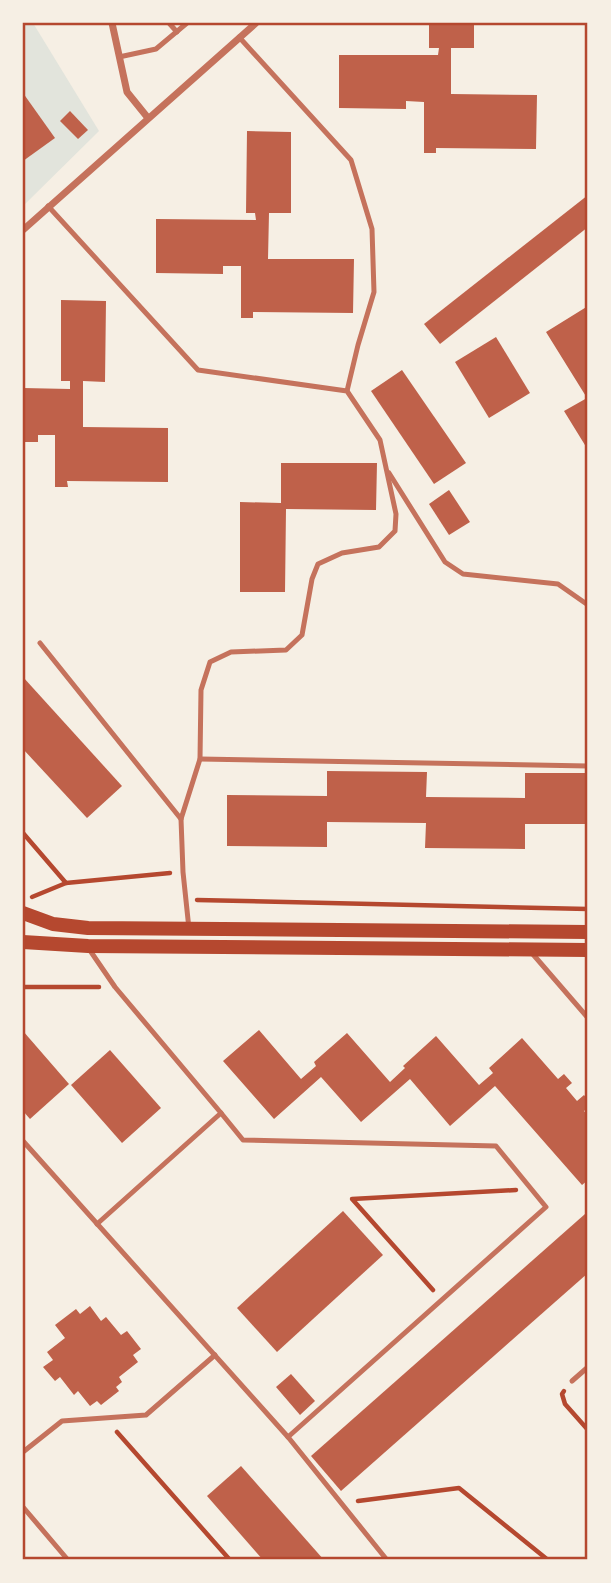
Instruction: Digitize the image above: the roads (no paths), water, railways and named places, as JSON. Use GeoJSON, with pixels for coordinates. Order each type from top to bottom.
{"type":"FeatureCollection","features":[{"type":"Feature","properties":{"kind":"main road"},"geometry":{"type":"LineString","coordinates":[[23,913],[53,924],[88,928],[588,932]]}},
{"type":"Feature","properties":{"kind":"main road"},"geometry":{"type":"LineString","coordinates":[[23,942],[88,946],[588,950]]}},
{"type":"Feature","properties":{"kind":"street"},"geometry":{"type":"LineString","coordinates":[[112,23],[127,92],[148,118]]}},
{"type":"Feature","properties":{"kind":"street"},"geometry":{"type":"LineString","coordinates":[[23,230],[256,23]]}},
{"type":"Feature","properties":{"kind":"lane"},"geometry":{"type":"LineString","coordinates":[[169,23],[177,32]]}},
{"type":"Feature","properties":{"kind":"lane"},"geometry":{"type":"LineString","coordinates":[[119,57],[156,49],[187,23]]}},
{"type":"Feature","properties":{"kind":"lane"},"geometry":{"type":"LineString","coordinates":[[189,929],[181,818],[200,759],[201,690],[210,662],[232,652],[286,650],[302,635],[312,579],[318,564],[342,553],[379,547],[395,531],[396,513],[380,440],[347,391],[374,292],[372,229],[351,160],[239,37]]}},
{"type":"Feature","properties":{"kind":"lane"},"geometry":{"type":"LineString","coordinates":[[48,206],[198,370],[347,391]]}},
{"type":"Feature","properties":{"kind":"lane"},"geometry":{"type":"LineString","coordinates":[[386,468],[445,562],[463,574],[558,584],[588,606]]}},
{"type":"Feature","properties":{"kind":"lane"},"geometry":{"type":"LineString","coordinates":[[40,643],[181,818]]}},
{"type":"Feature","properties":{"kind":"lane"},"geometry":{"type":"LineString","coordinates":[[200,759],[588,766]]}},
{"type":"Feature","properties":{"kind":"lane"},"geometry":{"type":"LineString","coordinates":[[88,946],[115,987],[243,1140],[496,1146],[546,1207],[288,1437]]}},
{"type":"Feature","properties":{"kind":"lane"},"geometry":{"type":"LineString","coordinates":[[529,950],[588,1018]]}},
{"type":"Feature","properties":{"kind":"lane"},"geometry":{"type":"LineString","coordinates":[[97,1224],[221,1113]]}},
{"type":"Feature","properties":{"kind":"lane"},"geometry":{"type":"LineString","coordinates":[[23,1141],[288,1437],[387,1560]]}},
{"type":"Feature","properties":{"kind":"lane"},"geometry":{"type":"LineString","coordinates":[[23,1452],[62,1421],[146,1415],[215,1355]]}},
{"type":"Feature","properties":{"kind":"lane"},"geometry":{"type":"LineString","coordinates":[[572,1381],[588,1367]]}},
{"type":"Feature","properties":{"kind":"lane"},"geometry":{"type":"LineString","coordinates":[[23,1507],[68,1560]]}}]}
